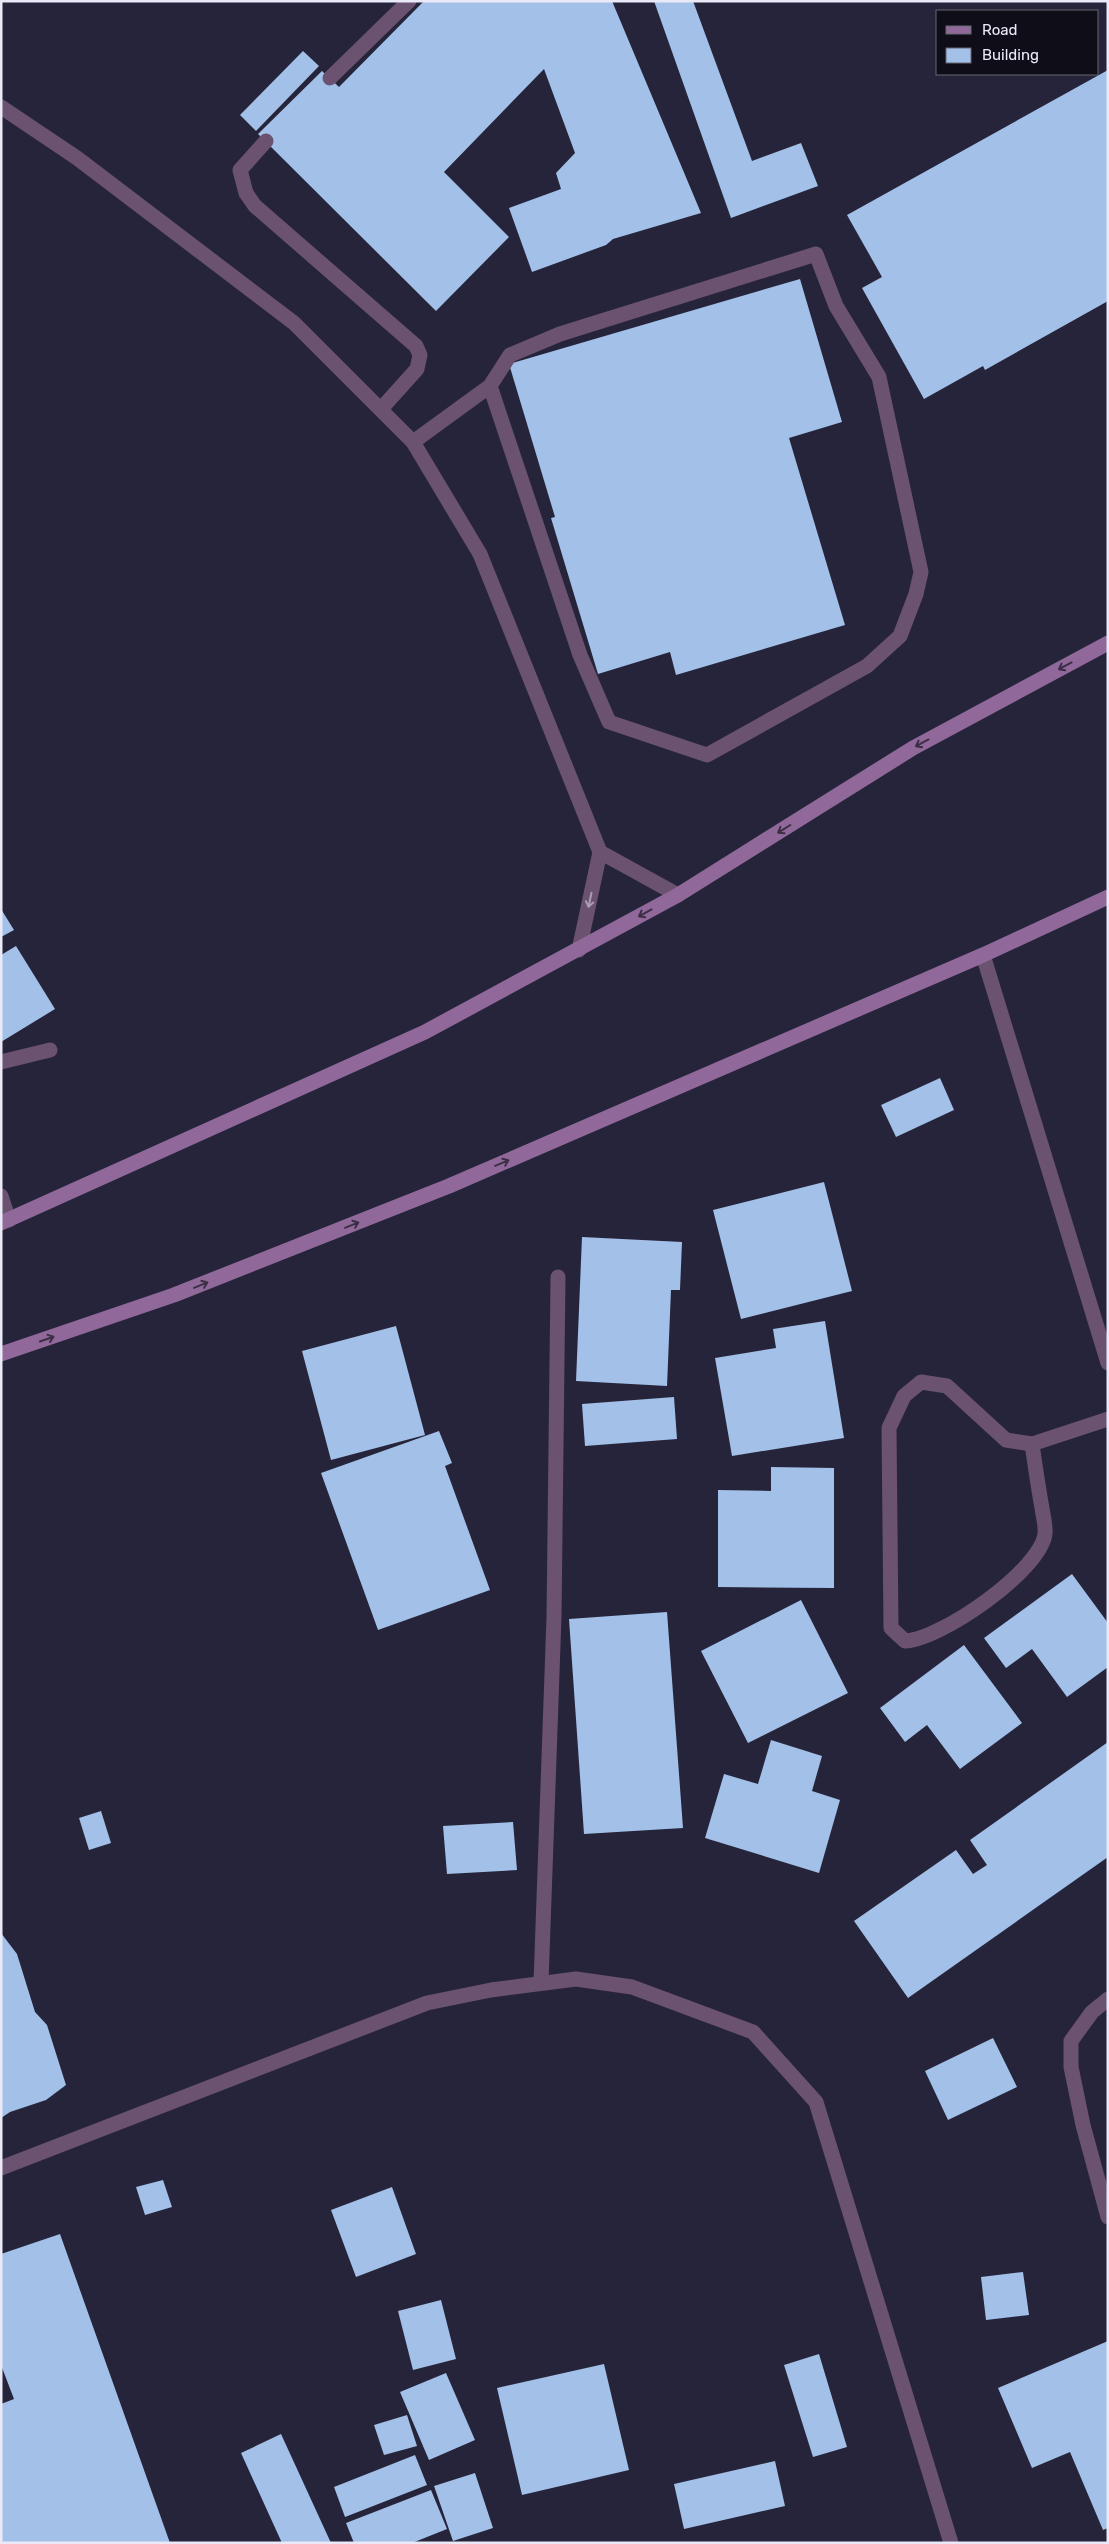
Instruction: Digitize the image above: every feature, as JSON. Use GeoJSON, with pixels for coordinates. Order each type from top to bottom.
{"type":"FeatureCollection","features":[{"type":"Feature","properties":{"kind":"street"},"geometry":{"type":"LineString","coordinates":[[330,78],[409,1]]}},
{"type":"Feature","properties":{"kind":"street"},"geometry":{"type":"LineString","coordinates":[[1,107],[77,158],[294,323],[413,442],[480,554],[600,852],[579,950]]}},
{"type":"Feature","properties":{"kind":"street"},"geometry":{"type":"LineString","coordinates":[[266,141],[251,155],[240,170],[244,187],[255,206],[416,346],[420,355],[417,369],[380,409]]}},
{"type":"Feature","properties":{"kind":"street"},"geometry":{"type":"LineString","coordinates":[[413,442],[490,386],[510,355],[560,334],[816,254],[836,306],[879,377],[921,572],[916,594],[900,636],[867,666],[707,755],[609,722],[580,655],[490,386]]}},
{"type":"Feature","properties":{"kind":"street"},"geometry":{"type":"LineString","coordinates":[[1,1196],[5,1221],[425,1032],[678,895],[913,748],[1108,643]]}},
{"type":"Feature","properties":{"kind":"street"},"geometry":{"type":"LineString","coordinates":[[600,852],[678,895]]}},
{"type":"Feature","properties":{"kind":"street"},"geometry":{"type":"LineString","coordinates":[[1,1354],[174,1296],[440,1189],[983,955],[1108,897]]}},
{"type":"Feature","properties":{"kind":"street"},"geometry":{"type":"LineString","coordinates":[[983,955],[1108,1363]]}},
{"type":"Feature","properties":{"kind":"street"},"geometry":{"type":"LineString","coordinates":[[1,1062],[50,1050]]}},
{"type":"Feature","properties":{"kind":"street"},"geometry":{"type":"LineString","coordinates":[[541,1984],[554,1617],[558,1277]]}},
{"type":"Feature","properties":{"kind":"street"},"geometry":{"type":"LineString","coordinates":[[1032,1444],[1045,1532],[1042,1548],[1021,1574],[982,1605],[918,1641],[905,1641],[891,1628],[889,1438],[889,1428],[904,1396],[922,1382],[947,1386],[1006,1440],[1032,1444],[1108,1419]]}},
{"type":"Feature","properties":{"kind":"street"},"geometry":{"type":"LineString","coordinates":[[1,2168],[427,2002],[491,1990],[576,1979],[632,1987],[753,2032],[816,2102],[951,2543]]}},
{"type":"Feature","properties":{"kind":"street"},"geometry":{"type":"LineString","coordinates":[[1108,1999],[1092,2012],[1071,2040],[1070,2066],[1083,2125],[1108,2217]]}},
{"type":"Feature","properties":{"kind":"building"},"geometry":{"type":"Polygon","coordinates":[[[424,1],[612,1],[701,213],[613,239],[606,245],[532,272],[509,208],[561,189],[556,173],[575,153],[544,69],[444,172],[509,237],[436,311],[258,134],[322,71],[339,87],[424,1]]]}},
{"type":"Feature","properties":{"kind":"building"},"geometry":{"type":"Polygon","coordinates":[[[654,1],[693,1],[752,161],[801,143],[818,186],[731,218],[654,1]]]}},
{"type":"Feature","properties":{"kind":"building"},"geometry":{"type":"Polygon","coordinates":[[[303,51],[319,66],[256,131],[240,115],[303,51]]]}},
{"type":"Feature","properties":{"kind":"building"},"geometry":{"type":"Polygon","coordinates":[[[1108,70],[1108,301],[985,370],[983,366],[924,399],[862,288],[882,277],[847,215],[1108,70]]]}},
{"type":"Feature","properties":{"kind":"building"},"geometry":{"type":"Polygon","coordinates":[[[800,279],[842,422],[789,438],[845,625],[676,675],[670,652],[598,674],[551,518],[555,517],[509,364],[800,279]]]}},
{"type":"Feature","properties":{"kind":"building"},"geometry":{"type":"Polygon","coordinates":[[[1,909],[14,930],[1,937],[1,909]]]}},
{"type":"Feature","properties":{"kind":"building"},"geometry":{"type":"Polygon","coordinates":[[[16,946],[55,1009],[1,1042],[1,955],[16,946]]]}},
{"type":"Feature","properties":{"kind":"building"},"geometry":{"type":"Polygon","coordinates":[[[940,1078],[954,1110],[896,1137],[881,1105],[940,1078]]]}},
{"type":"Feature","properties":{"kind":"building"},"geometry":{"type":"Polygon","coordinates":[[[824,1182],[852,1291],[741,1319],[713,1210],[824,1182]]]}},
{"type":"Feature","properties":{"kind":"building"},"geometry":{"type":"Polygon","coordinates":[[[582,1237],[682,1242],[680,1290],[671,1290],[667,1386],[576,1381],[582,1237]]]}},
{"type":"Feature","properties":{"kind":"building"},"geometry":{"type":"Polygon","coordinates":[[[825,1321],[844,1438],[732,1456],[715,1358],[776,1348],[773,1329],[825,1321]]]}},
{"type":"Feature","properties":{"kind":"building"},"geometry":{"type":"Polygon","coordinates":[[[396,1326],[425,1435],[331,1460],[302,1351],[396,1326]]]}},
{"type":"Feature","properties":{"kind":"building"},"geometry":{"type":"Polygon","coordinates":[[[674,1397],[677,1439],[585,1446],[582,1404],[674,1397]]]}},
{"type":"Feature","properties":{"kind":"building"},"geometry":{"type":"Polygon","coordinates":[[[439,1431],[452,1463],[445,1466],[490,1590],[378,1630],[321,1473],[439,1431]]]}},
{"type":"Feature","properties":{"kind":"building"},"geometry":{"type":"Polygon","coordinates":[[[771,1467],[834,1468],[834,1588],[718,1587],[718,1490],[771,1491],[771,1467]]]}},
{"type":"Feature","properties":{"kind":"building"},"geometry":{"type":"Polygon","coordinates":[[[1072,1574],[1108,1623],[1108,1667],[1067,1697],[1032,1649],[1006,1668],[984,1638],[1072,1574]]]}},
{"type":"Feature","properties":{"kind":"building"},"geometry":{"type":"Polygon","coordinates":[[[801,1600],[848,1693],[748,1743],[701,1651],[801,1600]]]}},
{"type":"Feature","properties":{"kind":"building"},"geometry":{"type":"Polygon","coordinates":[[[667,1612],[683,1828],[584,1834],[569,1619],[667,1612]]]}},
{"type":"Feature","properties":{"kind":"building"},"geometry":{"type":"Polygon","coordinates":[[[964,1645],[1022,1723],[960,1769],[927,1725],[905,1742],[880,1708],[964,1645]]]}},
{"type":"Feature","properties":{"kind":"building"},"geometry":{"type":"Polygon","coordinates":[[[771,1740],[822,1756],[812,1791],[840,1800],[819,1873],[705,1838],[724,1774],[758,1784],[771,1740]]]}},
{"type":"Feature","properties":{"kind":"building"},"geometry":{"type":"Polygon","coordinates":[[[1108,1742],[1108,1857],[908,1998],[854,1921],[956,1850],[973,1874],[987,1865],[970,1840],[1108,1742]]]}},
{"type":"Feature","properties":{"kind":"building"},"geometry":{"type":"Polygon","coordinates":[[[101,1811],[111,1843],[89,1850],[79,1818],[101,1811]]]}},
{"type":"Feature","properties":{"kind":"building"},"geometry":{"type":"Polygon","coordinates":[[[513,1822],[517,1870],[447,1874],[443,1826],[513,1822]]]}},
{"type":"Feature","properties":{"kind":"building"},"geometry":{"type":"Polygon","coordinates":[[[1,1933],[17,1954],[35,2012],[47,2025],[66,2085],[46,2100],[10,2112],[1,2118],[1,1933]]]}},
{"type":"Feature","properties":{"kind":"building"},"geometry":{"type":"Polygon","coordinates":[[[993,2038],[1017,2087],[948,2120],[925,2071],[993,2038]]]}},
{"type":"Feature","properties":{"kind":"building"},"geometry":{"type":"Polygon","coordinates":[[[163,2180],[172,2207],[145,2215],[136,2187],[163,2180]]]}},
{"type":"Feature","properties":{"kind":"building"},"geometry":{"type":"Polygon","coordinates":[[[392,2187],[416,2254],[356,2277],[331,2210],[392,2187]]]}},
{"type":"Feature","properties":{"kind":"building"},"geometry":{"type":"Polygon","coordinates":[[[60,2234],[170,2543],[1,2543],[1,2404],[14,2399],[1,2365],[1,2254],[60,2234]]]}},
{"type":"Feature","properties":{"kind":"building"},"geometry":{"type":"Polygon","coordinates":[[[1023,2272],[1029,2315],[986,2320],[981,2277],[1023,2272]]]}},
{"type":"Feature","properties":{"kind":"building"},"geometry":{"type":"Polygon","coordinates":[[[441,2300],[456,2359],[413,2370],[398,2311],[441,2300]]]}},
{"type":"Feature","properties":{"kind":"building"},"geometry":{"type":"Polygon","coordinates":[[[1108,2341],[1108,2528],[1103,2530],[1070,2452],[1032,2468],[998,2388],[1108,2341]]]}},
{"type":"Feature","properties":{"kind":"building"},"geometry":{"type":"Polygon","coordinates":[[[819,2354],[847,2447],[813,2457],[784,2365],[819,2354]]]}},
{"type":"Feature","properties":{"kind":"building"},"geometry":{"type":"Polygon","coordinates":[[[604,2364],[629,2470],[522,2495],[497,2388],[604,2364]]]}},
{"type":"Feature","properties":{"kind":"building"},"geometry":{"type":"Polygon","coordinates":[[[446,2373],[475,2440],[429,2460],[400,2392],[446,2373]]]}},
{"type":"Feature","properties":{"kind":"building"},"geometry":{"type":"Polygon","coordinates":[[[407,2415],[417,2446],[384,2455],[374,2425],[407,2415]]]}},
{"type":"Feature","properties":{"kind":"building"},"geometry":{"type":"Polygon","coordinates":[[[281,2434],[331,2543],[282,2543],[241,2453],[281,2434]]]}},
{"type":"Feature","properties":{"kind":"building"},"geometry":{"type":"Polygon","coordinates":[[[415,2455],[427,2485],[345,2517],[334,2487],[415,2455]]]}},
{"type":"Feature","properties":{"kind":"building"},"geometry":{"type":"Polygon","coordinates":[[[775,2461],[785,2506],[684,2529],[674,2484],[775,2461]]]}},
{"type":"Feature","properties":{"kind":"building"},"geometry":{"type":"Polygon","coordinates":[[[475,2473],[493,2528],[453,2541],[434,2486],[475,2473]]]}},
{"type":"Feature","properties":{"kind":"building"},"geometry":{"type":"Polygon","coordinates":[[[431,2490],[447,2529],[412,2543],[354,2543],[346,2523],[431,2490]]]}}]}
